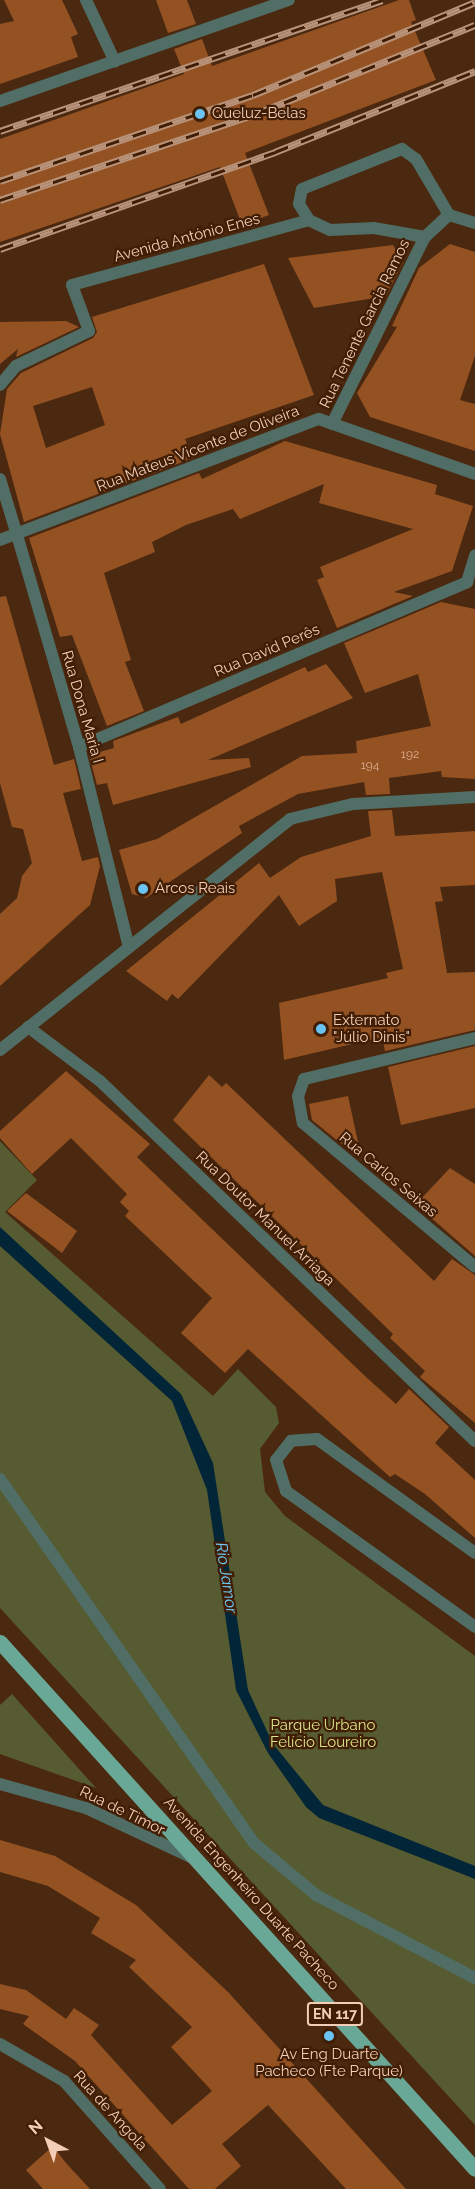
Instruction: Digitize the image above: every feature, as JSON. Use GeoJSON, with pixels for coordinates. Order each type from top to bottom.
{"type":"FeatureCollection","features":[{"type":"Feature","properties":{"kind":"main road","name":"Avenida Engenheiro Duarte Pacheco"},"geometry":{"type":"LineString","coordinates":[[0,1642],[475,2169]]}},
{"type":"Feature","properties":{"kind":"street"},"geometry":{"type":"LineString","coordinates":[[86,0],[115,62]]}},
{"type":"Feature","properties":{"kind":"street"},"geometry":{"type":"LineString","coordinates":[[0,101],[289,0]]}},
{"type":"Feature","properties":{"kind":"street"},"geometry":{"type":"LineString","coordinates":[[449,215],[425,237],[374,228],[330,230],[309,220],[299,204],[302,189],[402,149],[416,159],[449,215],[475,223]]}},
{"type":"Feature","properties":{"kind":"street","name":"Avenida António Enes"},"geometry":{"type":"LineString","coordinates":[[0,385],[16,366],[89,331],[72,285],[309,220]]}},
{"type":"Feature","properties":{"kind":"street","name":"Rua Tenente Garcia Ramos"},"geometry":{"type":"LineString","coordinates":[[332,424],[425,237]]}},
{"type":"Feature","properties":{"kind":"street","name":"Rua Mateus Vicente de Oliveira"},"geometry":{"type":"LineString","coordinates":[[0,540],[319,419],[475,474]]}},
{"type":"Feature","properties":{"kind":"street","name":"Rua Dona Maria I"},"geometry":{"type":"LineString","coordinates":[[0,480],[79,747],[128,944]]}},
{"type":"Feature","properties":{"kind":"street"},"geometry":{"type":"LineString","coordinates":[[471,584],[475,555]]}},
{"type":"Feature","properties":{"kind":"street","name":"Rua David Perês"},"geometry":{"type":"LineString","coordinates":[[79,747],[471,584]]}},
{"type":"Feature","properties":{"kind":"street"},"geometry":{"type":"LineString","coordinates":[[0,1050],[128,944],[290,819],[315,808],[475,797]]}},
{"type":"Feature","properties":{"kind":"street","name":"Rua Doutor Manuel Arriaga"},"geometry":{"type":"LineString","coordinates":[[28,1027],[100,1082],[475,1442]]}},
{"type":"Feature","properties":{"kind":"street","name":"Rua Carlos Seixas"},"geometry":{"type":"LineString","coordinates":[[475,1038],[304,1078],[298,1096],[303,1123],[475,1267]]}},
{"type":"Feature","properties":{"kind":"street"},"geometry":{"type":"LineString","coordinates":[[475,1553],[318,1439],[291,1441],[276,1460],[286,1491],[475,1627]]}},
{"type":"Feature","properties":{"kind":"street"},"geometry":{"type":"LineString","coordinates":[[0,1479],[254,1843],[316,1894],[475,1978]]}},
{"type":"Feature","properties":{"kind":"street","name":"Rua de Timor"},"geometry":{"type":"LineString","coordinates":[[0,1784],[86,1808],[195,1859]]}},
{"type":"Feature","properties":{"kind":"street","name":"Rua de Angola"},"geometry":{"type":"LineString","coordinates":[[0,2044],[64,2081],[160,2189]]}},
{"type":"Feature","properties":{"kind":"green space","name":"Parque Urbano Felício Loureiro"},"geometry":{"type":"Polygon","coordinates":[[[0,1141],[37,1180],[5,1212],[213,1396],[238,1369],[276,1407],[279,1423],[260,1449],[265,1492],[285,1516],[475,1656],[475,2125],[0,1608],[0,1141]]]}},
{"type":"Feature","properties":{"kind":"green space"},"geometry":{"type":"Polygon","coordinates":[[[12,1694],[96,1788],[0,1754],[0,1705],[12,1694]]]}},
{"type":"Feature","properties":{"kind":"water","name":"Rio Jamor"},"geometry":{"type":"Polygon","coordinates":[[[0,1227],[181,1394],[213,1463],[248,1690],[273,1744],[323,1805],[475,1866],[475,1879],[319,1818],[306,1807],[268,1753],[236,1690],[207,1490],[172,1401],[0,1246],[0,1227]]]}},
{"type":"Feature","properties":{"kind":"building"},"geometry":{"type":"Polygon","coordinates":[[[4,0],[62,0],[78,34],[71,37],[78,57],[0,84],[0,24],[14,21],[4,0]]]}},
{"type":"Feature","properties":{"kind":"building"},"geometry":{"type":"Polygon","coordinates":[[[156,0],[187,0],[196,24],[168,33],[156,0]]]}},
{"type":"Feature","properties":{"kind":"building"},"geometry":{"type":"Polygon","coordinates":[[[399,0],[409,0],[416,20],[411,22],[436,80],[245,153],[269,215],[242,225],[220,167],[0,242],[0,139],[184,74],[174,49],[202,39],[212,66],[399,0]]]}},
{"type":"Feature","properties":{"kind":"building"},"geometry":{"type":"Polygon","coordinates":[[[450,244],[475,252],[475,356],[460,400],[475,404],[475,451],[370,417],[357,393],[397,327],[392,326],[419,268],[450,244]]]}},
{"type":"Feature","properties":{"kind":"building"},"geometry":{"type":"Polygon","coordinates":[[[393,245],[403,262],[386,296],[314,308],[288,258],[393,245]]]}},
{"type":"Feature","properties":{"kind":"building"},"geometry":{"type":"Polygon","coordinates":[[[264,264],[314,395],[185,439],[193,458],[24,522],[0,434],[7,389],[21,373],[93,338],[97,332],[92,317],[264,264]],[[92,387],[33,406],[46,448],[105,425],[92,387]]]}},
{"type":"Feature","properties":{"kind":"building"},"geometry":{"type":"Polygon","coordinates":[[[66,321],[79,327],[16,357],[18,349],[0,364],[0,322],[66,321]]]}},
{"type":"Feature","properties":{"kind":"building"},"geometry":{"type":"Polygon","coordinates":[[[285,441],[437,485],[435,494],[473,506],[452,571],[394,592],[413,596],[337,628],[317,580],[324,577],[320,567],[413,529],[319,503],[324,484],[240,519],[233,509],[186,525],[152,542],[155,552],[104,573],[131,660],[125,662],[144,711],[107,726],[72,635],[60,637],[29,538],[199,473],[202,479],[285,441]]]}},
{"type":"Feature","properties":{"kind":"building"},"geometry":{"type":"Polygon","coordinates":[[[6,596],[54,765],[74,759],[81,789],[63,793],[82,861],[98,857],[100,866],[90,905],[0,986],[0,914],[17,898],[22,876],[32,863],[23,829],[12,827],[0,783],[0,597],[6,596]]]}},
{"type":"Feature","properties":{"kind":"building"},"geometry":{"type":"Polygon","coordinates":[[[441,602],[475,609],[475,779],[442,777],[441,771],[389,778],[390,794],[366,795],[364,782],[298,794],[239,826],[242,833],[146,898],[132,894],[119,850],[157,839],[302,756],[357,753],[356,741],[431,726],[418,674],[365,693],[344,643],[441,602]]]}},
{"type":"Feature","properties":{"kind":"building"},"geometry":{"type":"Polygon","coordinates":[[[326,664],[353,698],[208,760],[249,758],[251,767],[113,805],[107,783],[97,785],[89,755],[114,748],[113,741],[178,717],[181,724],[305,667],[308,672],[326,664]]]}},
{"type":"Feature","properties":{"kind":"building"},"geometry":{"type":"Polygon","coordinates":[[[392,810],[395,836],[475,831],[475,885],[440,887],[443,901],[435,902],[447,973],[475,972],[475,1030],[385,1051],[382,1037],[284,1060],[279,1003],[388,978],[386,973],[403,969],[382,872],[335,879],[337,901],[299,926],[279,895],[178,999],[172,994],[167,1001],[126,971],[259,863],[270,878],[301,857],[371,836],[368,811],[392,810]]]}},
{"type":"Feature","properties":{"kind":"building"},"geometry":{"type":"Polygon","coordinates":[[[475,1046],[475,1108],[401,1125],[388,1067],[475,1046]]]}},
{"type":"Feature","properties":{"kind":"building"},"geometry":{"type":"Polygon","coordinates":[[[66,1071],[150,1144],[137,1157],[366,1377],[396,1404],[409,1389],[449,1427],[435,1443],[475,1480],[475,1538],[425,1494],[395,1474],[390,1477],[248,1349],[225,1373],[181,1333],[212,1298],[125,1216],[129,1211],[120,1202],[127,1194],[71,1138],[32,1174],[0,1138],[0,1131],[66,1071]]]}},
{"type":"Feature","properties":{"kind":"building"},"geometry":{"type":"Polygon","coordinates":[[[209,1075],[222,1087],[226,1083],[434,1281],[452,1259],[475,1275],[475,1423],[420,1377],[425,1371],[390,1338],[393,1334],[173,1120],[209,1075]]]}},
{"type":"Feature","properties":{"kind":"building"},"geometry":{"type":"Polygon","coordinates":[[[348,1096],[358,1142],[343,1145],[312,1120],[309,1104],[348,1096]]]}},
{"type":"Feature","properties":{"kind":"building"},"geometry":{"type":"Polygon","coordinates":[[[450,1168],[475,1184],[475,1256],[421,1209],[419,1201],[450,1168]]]}},
{"type":"Feature","properties":{"kind":"building"},"geometry":{"type":"Polygon","coordinates":[[[26,1193],[77,1231],[62,1253],[7,1211],[26,1193]]]}},
{"type":"Feature","properties":{"kind":"building"},"geometry":{"type":"Polygon","coordinates":[[[0,1840],[55,1856],[136,1905],[229,1993],[406,2189],[346,2189],[268,2105],[222,2144],[241,2166],[215,2189],[189,2189],[75,2061],[23,2024],[29,2016],[0,2009],[0,1984],[26,1990],[66,2019],[74,2008],[99,2025],[91,2035],[172,2125],[212,2091],[171,2047],[192,2027],[129,1967],[136,1960],[91,1933],[100,1918],[48,1886],[0,1872],[0,1840]]]}},
{"type":"Feature","properties":{"kind":"building"},"geometry":{"type":"Polygon","coordinates":[[[53,2146],[90,2189],[43,2189],[26,2170],[53,2146]]]}},
{"type":"Feature","properties":{"kind":"railway"},"geometry":{"type":"LineString","coordinates":[[0,131],[382,0]]}},
{"type":"Feature","properties":{"kind":"railway"},"geometry":{"type":"LineString","coordinates":[[0,181],[253,95],[475,2]]}},
{"type":"Feature","properties":{"kind":"railway"},"geometry":{"type":"LineString","coordinates":[[0,200],[258,113],[475,25]]}},
{"type":"Feature","properties":{"kind":"railway"},"geometry":{"type":"LineString","coordinates":[[0,249],[275,152],[475,71]]}},
{"type":"Feature","properties":{"kind":"place","name":"Queluz-Belas"},"geometry":{"type":"Point","coordinates":[200,114]}},
{"type":"Feature","properties":{"kind":"place","name":"Arcos Reais"},"geometry":{"type":"Point","coordinates":[143,889]}},
{"type":"Feature","properties":{"kind":"place","name":"Externato \"Júlio Dinis\""},"geometry":{"type":"Point","coordinates":[321,1029]}},
{"type":"Feature","properties":{"kind":"place","name":"Av Eng Duarte Pacheco (Fte Parque)"},"geometry":{"type":"Point","coordinates":[329,2036]}}]}
